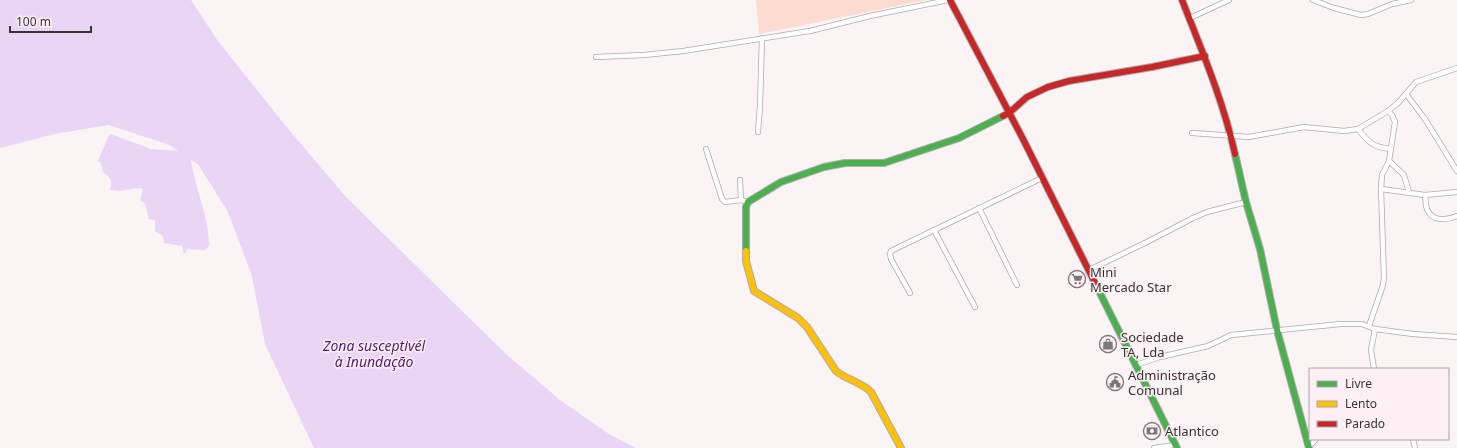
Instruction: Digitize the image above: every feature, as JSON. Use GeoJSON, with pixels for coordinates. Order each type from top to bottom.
{"type":"FeatureCollection","features":[{"type":"Feature","properties":{"kind":"street"},"geometry":{"type":"LineString","coordinates":[[596,57],[644,55],[683,51],[810,31],[870,16],[949,0],[1009,112],[1176,446],[1154,448]]}},
{"type":"Feature","properties":{"kind":"street"},"geometry":{"type":"LineString","coordinates":[[1182,0],[1205,56],[1231,135],[1246,202],[1260,249],[1277,330],[1308,448]]}},
{"type":"Feature","properties":{"kind":"street"},"geometry":{"type":"LineString","coordinates":[[1190,18],[1229,0]]}},
{"type":"Feature","properties":{"kind":"street"},"geometry":{"type":"LineString","coordinates":[[1314,0],[1334,8],[1361,15],[1368,14],[1392,4],[1411,0]]}},
{"type":"Feature","properties":{"kind":"street"},"geometry":{"type":"LineString","coordinates":[[758,132],[762,38]]}},
{"type":"Feature","properties":{"kind":"street"},"geometry":{"type":"LineString","coordinates":[[706,149],[722,199],[725,202],[745,201],[781,182],[824,168],[845,163],[879,164],[903,158],[963,137],[1009,112],[1030,95],[1048,87],[1069,81],[1205,56]]}},
{"type":"Feature","properties":{"kind":"street"},"geometry":{"type":"LineString","coordinates":[[1192,133],[1254,137],[1304,127],[1344,131],[1358,129],[1388,111],[1416,82],[1457,68]]}},
{"type":"Feature","properties":{"kind":"street"},"geometry":{"type":"LineString","coordinates":[[1406,94],[1419,110],[1457,171]]}},
{"type":"Feature","properties":{"kind":"street"},"geometry":{"type":"LineString","coordinates":[[1369,326],[1383,286],[1384,278],[1381,190],[1382,175],[1389,161],[1395,122],[1392,115],[1388,111]]}},
{"type":"Feature","properties":{"kind":"street"},"geometry":{"type":"LineString","coordinates":[[1358,129],[1373,145],[1379,148],[1391,149]]}},
{"type":"Feature","properties":{"kind":"street"},"geometry":{"type":"LineString","coordinates":[[1389,161],[1404,175],[1409,192]]}},
{"type":"Feature","properties":{"kind":"street"},"geometry":{"type":"LineString","coordinates":[[910,294],[891,259],[891,251],[1042,178]]}},
{"type":"Feature","properties":{"kind":"street"},"geometry":{"type":"LineString","coordinates":[[740,180],[746,207],[746,261],[754,290],[798,318],[807,327],[836,371],[842,376],[866,387],[872,392],[901,448]]}},
{"type":"Feature","properties":{"kind":"street"},"geometry":{"type":"LineString","coordinates":[[1381,190],[1425,195],[1457,192]]}},
{"type":"Feature","properties":{"kind":"street"},"geometry":{"type":"LineString","coordinates":[[1425,195],[1426,209],[1433,217],[1448,219],[1457,216]]}},
{"type":"Feature","properties":{"kind":"street"},"geometry":{"type":"LineString","coordinates":[[1089,270],[1193,218],[1207,212],[1246,202]]}},
{"type":"Feature","properties":{"kind":"street"},"geometry":{"type":"LineString","coordinates":[[979,208],[1018,285]]}},
{"type":"Feature","properties":{"kind":"street"},"geometry":{"type":"LineString","coordinates":[[934,230],[975,307]]}},
{"type":"Feature","properties":{"kind":"street"},"geometry":{"type":"LineString","coordinates":[[1136,366],[1160,357],[1208,346],[1231,335],[1341,324],[1358,324],[1375,329],[1413,334],[1457,337]]}},
{"type":"Feature","properties":{"kind":"street"},"geometry":{"type":"LineString","coordinates":[[1374,368],[1371,350],[1375,329]]}},
{"type":"Feature","properties":{"kind":"street"},"geometry":{"type":"LineString","coordinates":[[1308,448],[1315,440]]}},
{"type":"Feature","properties":{"kind":"shaded area"},"geometry":{"type":"Polygon","coordinates":[[[756,0],[926,0],[759,34],[756,0]]]}},
{"type":"Feature","properties":{"kind":"water","name":"Zona susceptivél à Inundação"},"geometry":{"type":"Polygon","coordinates":[[[0,0],[191,0],[218,41],[285,125],[346,197],[507,355],[560,400],[609,434],[636,448],[314,448],[265,344],[252,276],[228,212],[198,164],[191,160],[207,224],[209,246],[205,250],[188,249],[184,254],[182,246],[164,243],[163,236],[155,231],[155,220],[149,219],[145,203],[140,201],[143,189],[140,188],[119,191],[110,190],[111,180],[103,172],[101,163],[98,161],[109,135],[111,134],[151,149],[178,151],[170,145],[109,125],[55,134],[0,148],[0,0]]]}},
{"type":"Feature","properties":{"kind":"traffic: fast"},"geometry":{"type":"LineString","coordinates":[[746,251],[746,207],[748,202],[781,182],[824,167],[845,163],[884,163],[959,138],[1003,116]]}},
{"type":"Feature","properties":{"kind":"traffic: fast"},"geometry":{"type":"LineString","coordinates":[[1235,154],[1246,202],[1260,249],[1277,330],[1309,448]]}},
{"type":"Feature","properties":{"kind":"traffic: fast"},"geometry":{"type":"LineString","coordinates":[[1096,285],[1177,448]]}},
{"type":"Feature","properties":{"kind":"traffic: slow"},"geometry":{"type":"LineString","coordinates":[[746,251],[746,261],[754,291],[798,318],[807,327],[836,371],[871,392],[901,448]]}},
{"type":"Feature","properties":{"kind":"traffic: jam"},"geometry":{"type":"LineString","coordinates":[[950,0],[1023,139],[1096,285]]}},
{"type":"Feature","properties":{"kind":"traffic: jam"},"geometry":{"type":"LineString","coordinates":[[1182,0],[1218,95],[1235,154]]}},
{"type":"Feature","properties":{"kind":"traffic: jam"},"geometry":{"type":"LineString","coordinates":[[1003,116],[1009,113],[1027,97],[1048,87],[1069,81],[1152,67],[1205,56]]}},
{"type":"Feature","properties":{"kind":"place","name":"Mini Mercado Star"},"geometry":{"type":"Point","coordinates":[1077,279]}},
{"type":"Feature","properties":{"kind":"place","name":"Sociedade TA, Lda"},"geometry":{"type":"Point","coordinates":[1108,344]}},
{"type":"Feature","properties":{"kind":"place","name":"Administração Comunal"},"geometry":{"type":"Point","coordinates":[1115,382]}},
{"type":"Feature","properties":{"kind":"place","name":"Atlantico"},"geometry":{"type":"Point","coordinates":[1152,431]}}]}
